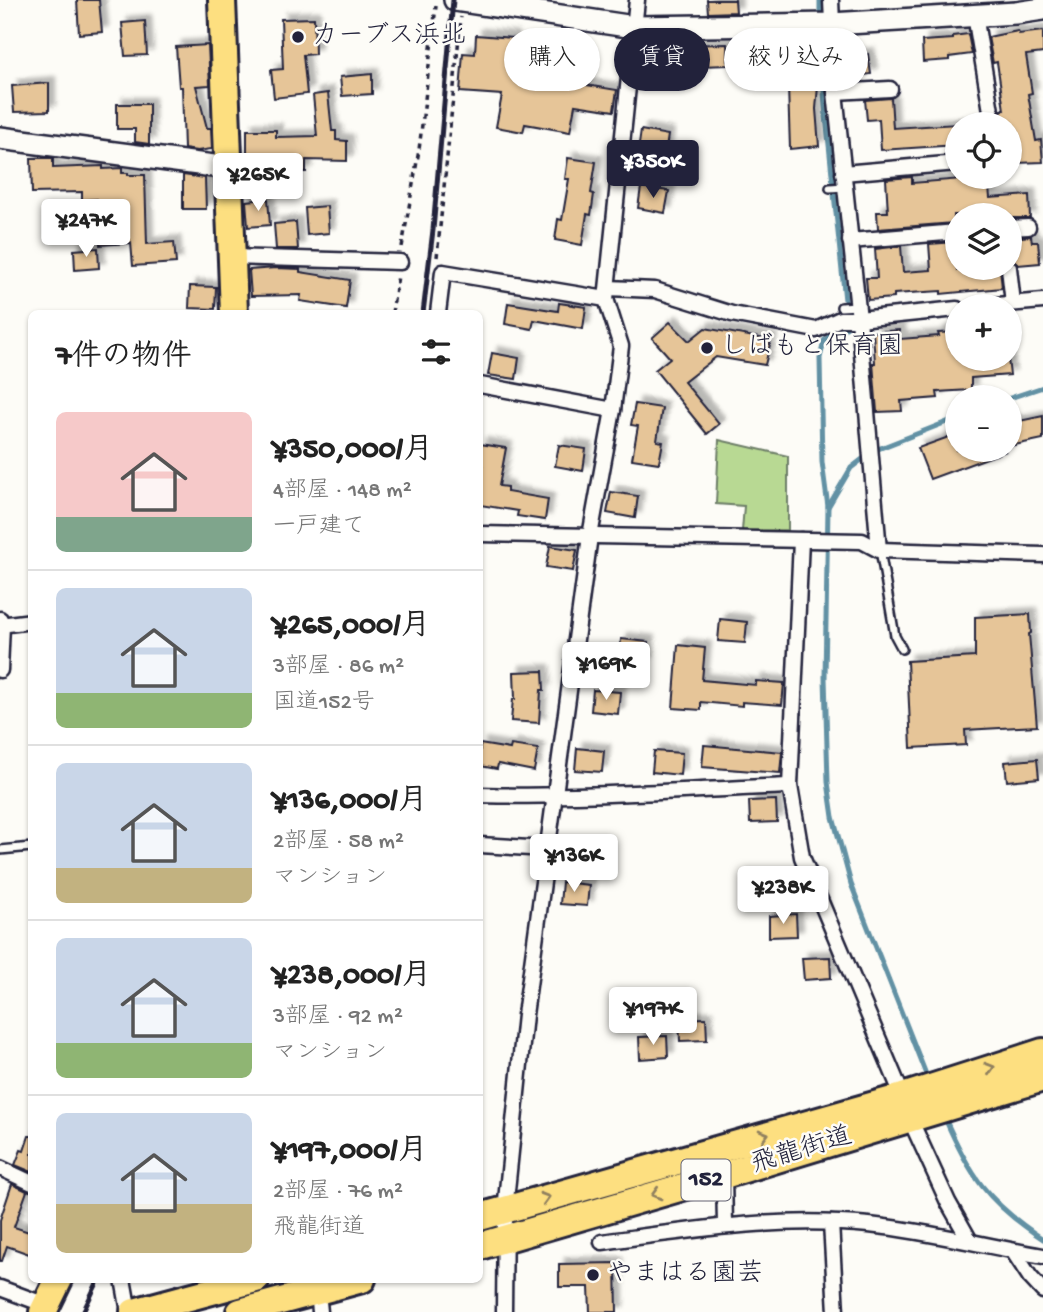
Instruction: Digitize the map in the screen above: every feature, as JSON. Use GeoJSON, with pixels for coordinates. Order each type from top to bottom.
{"type":"FeatureCollection","features":[{"type":"Feature","properties":{"kind":"highway"},"geometry":{"type":"LineString","coordinates":[[222,0],[234,310]]}},
{"type":"Feature","properties":{"kind":"highway","name":"飛龍街道"},"geometry":{"type":"LineString","coordinates":[[483,1245],[724,1175],[926,1102],[1043,1052]]}},
{"type":"Feature","properties":{"kind":"highway","name":"飛龍街道"},"geometry":{"type":"LineString","coordinates":[[483,1216],[724,1146],[1043,1078]]}},
{"type":"Feature","properties":{"kind":"highway"},"geometry":{"type":"LineString","coordinates":[[45,1308],[57,1283]]}},
{"type":"Feature","properties":{"kind":"highway"},"geometry":{"type":"LineString","coordinates":[[131,1312],[241,1283]]}},
{"type":"Feature","properties":{"kind":"highway"},"geometry":{"type":"LineString","coordinates":[[240,1312],[319,1302],[355,1283]]}},
{"type":"Feature","properties":{"kind":"street"},"geometry":{"type":"LineString","coordinates":[[504,1312],[505,1210],[525,1015],[590,536],[613,410],[621,346],[607,293],[637,0]]}},
{"type":"Feature","properties":{"kind":"street"},"geometry":{"type":"LineString","coordinates":[[831,0],[822,24],[835,92],[839,184],[850,241],[850,313],[870,439],[880,550]]}},
{"type":"Feature","properties":{"kind":"street"},"geometry":{"type":"LineString","coordinates":[[459,1],[634,27],[822,24],[1043,9]]}},
{"type":"Feature","properties":{"kind":"street"},"geometry":{"type":"LineString","coordinates":[[975,15],[991,112]]}},
{"type":"Feature","properties":{"kind":"street"},"geometry":{"type":"LineString","coordinates":[[835,92],[890,89]]}},
{"type":"Feature","properties":{"kind":"street"},"geometry":{"type":"LineString","coordinates":[[0,138],[229,167]]}},
{"type":"Feature","properties":{"kind":"street"},"geometry":{"type":"LineString","coordinates":[[839,184],[945,165]]}},
{"type":"Feature","properties":{"kind":"street"},"geometry":{"type":"LineString","coordinates":[[1022,227],[1028,227]]}},
{"type":"Feature","properties":{"kind":"street"},"geometry":{"type":"LineString","coordinates":[[850,241],[945,233]]}},
{"type":"Feature","properties":{"kind":"street"},"geometry":{"type":"LineString","coordinates":[[231,257],[400,262]]}},
{"type":"Feature","properties":{"kind":"street"},"geometry":{"type":"LineString","coordinates":[[438,310],[443,272],[607,293],[655,290],[732,314],[813,330],[850,313],[945,309]]}},
{"type":"Feature","properties":{"kind":"street"},"geometry":{"type":"LineString","coordinates":[[1022,302],[1043,301]]}},
{"type":"Feature","properties":{"kind":"street"},"geometry":{"type":"LineString","coordinates":[[483,386],[613,410]]}},
{"type":"Feature","properties":{"kind":"street"},"geometry":{"type":"LineString","coordinates":[[483,534],[862,541],[880,550],[1043,555]]}},
{"type":"Feature","properties":{"kind":"street"},"geometry":{"type":"LineString","coordinates":[[805,540],[790,786],[802,857],[926,1102],[948,1202],[970,1241]]}},
{"type":"Feature","properties":{"kind":"street"},"geometry":{"type":"LineString","coordinates":[[0,670],[1,623],[28,621]]}},
{"type":"Feature","properties":{"kind":"street"},"geometry":{"type":"LineString","coordinates":[[483,795],[553,797],[790,786]]}},
{"type":"Feature","properties":{"kind":"street"},"geometry":{"type":"LineString","coordinates":[[483,845],[547,849]]}},
{"type":"Feature","properties":{"kind":"street"},"geometry":{"type":"LineString","coordinates":[[0,1168],[28,1182]]}},
{"type":"Feature","properties":{"kind":"street"},"geometry":{"type":"LineString","coordinates":[[724,1175],[725,1225]]}},
{"type":"Feature","properties":{"kind":"street"},"geometry":{"type":"LineString","coordinates":[[831,1223],[836,1312]]}},
{"type":"Feature","properties":{"kind":"street"},"geometry":{"type":"LineString","coordinates":[[602,1242],[725,1225],[867,1224],[1043,1256]]}},
{"type":"Feature","properties":{"kind":"street"},"geometry":{"type":"LineString","coordinates":[[1013,1251],[1043,1291]]}},
{"type":"Feature","properties":{"kind":"street"},"geometry":{"type":"LineString","coordinates":[[123,1283],[131,1312]]}},
{"type":"Feature","properties":{"kind":"street"},"geometry":{"type":"LineString","coordinates":[[0,1288],[45,1308]]}},
{"type":"Feature","properties":{"kind":"lane"},"geometry":{"type":"LineString","coordinates":[[880,550],[895,636],[902,649]]}},
{"type":"Feature","properties":{"kind":"lane"},"geometry":{"type":"LineString","coordinates":[[0,850],[28,847]]}},
{"type":"Feature","properties":{"kind":"path"},"geometry":{"type":"LineString","coordinates":[[392,310],[419,150],[436,0]]}},
{"type":"Feature","properties":{"kind":"path"},"geometry":{"type":"LineString","coordinates":[[443,272],[436,270],[459,1]]}},
{"type":"Feature","properties":{"kind":"green space"},"geometry":{"type":"Polygon","coordinates":[[[719,440],[788,456],[788,530],[742,531],[744,506],[716,504],[719,440]]]}},
{"type":"Feature","properties":{"kind":"building"},"geometry":{"type":"Polygon","coordinates":[[[77,0],[99,0],[102,32],[79,34],[77,0]]]}},
{"type":"Feature","properties":{"kind":"building"},"geometry":{"type":"Polygon","coordinates":[[[707,0],[735,0],[736,12],[708,13],[707,0]]]}},
{"type":"Feature","properties":{"kind":"building"},"geometry":{"type":"Polygon","coordinates":[[[314,18],[315,54],[303,55],[307,94],[274,98],[271,70],[283,69],[281,19],[314,18]]]}},
{"type":"Feature","properties":{"kind":"building"},"geometry":{"type":"Polygon","coordinates":[[[145,21],[147,55],[125,56],[122,23],[145,21]]]}},
{"type":"Feature","properties":{"kind":"building"},"geometry":{"type":"Polygon","coordinates":[[[1018,31],[1019,34],[1043,31],[1043,53],[1026,55],[1032,93],[1028,94],[1036,141],[1041,140],[1043,162],[1022,163],[1022,112],[1001,112],[1004,110],[997,62],[993,63],[988,37],[1018,31]]]}},
{"type":"Feature","properties":{"kind":"building"},"geometry":{"type":"Polygon","coordinates":[[[968,34],[972,54],[949,57],[949,60],[923,62],[922,41],[953,39],[953,36],[968,34]]]}},
{"type":"Feature","properties":{"kind":"building"},"geometry":{"type":"Polygon","coordinates":[[[476,35],[504,37],[504,91],[600,91],[600,87],[614,90],[617,91],[614,111],[575,105],[570,132],[525,124],[523,132],[496,127],[502,95],[460,92],[463,53],[475,54],[476,35]]]}},
{"type":"Feature","properties":{"kind":"building"},"geometry":{"type":"Polygon","coordinates":[[[710,44],[724,44],[724,65],[710,66],[710,44]]]}},
{"type":"Feature","properties":{"kind":"building"},"geometry":{"type":"Polygon","coordinates":[[[208,45],[210,85],[196,86],[207,128],[211,128],[212,149],[184,149],[182,87],[179,87],[176,47],[208,45]]]}},
{"type":"Feature","properties":{"kind":"building"},"geometry":{"type":"Polygon","coordinates":[[[868,54],[871,74],[868,74],[868,54]]]}},
{"type":"Feature","properties":{"kind":"building"},"geometry":{"type":"Polygon","coordinates":[[[372,74],[372,94],[342,96],[340,77],[372,74]]]}},
{"type":"Feature","properties":{"kind":"building"},"geometry":{"type":"Polygon","coordinates":[[[49,83],[49,111],[14,112],[12,86],[49,83]]]}},
{"type":"Feature","properties":{"kind":"building"},"geometry":{"type":"Polygon","coordinates":[[[788,91],[818,91],[819,146],[790,149],[788,91]]]}},
{"type":"Feature","properties":{"kind":"building"},"geometry":{"type":"Polygon","coordinates":[[[328,93],[332,131],[336,131],[336,140],[347,141],[347,161],[306,160],[306,172],[247,172],[247,130],[276,130],[276,137],[317,136],[313,95],[328,93]]]}},
{"type":"Feature","properties":{"kind":"building"},"geometry":{"type":"Polygon","coordinates":[[[891,98],[893,128],[945,125],[945,146],[881,150],[879,119],[867,120],[865,100],[891,98]]]}},
{"type":"Feature","properties":{"kind":"building"},"geometry":{"type":"Polygon","coordinates":[[[117,104],[149,104],[149,144],[135,142],[135,129],[117,129],[117,104]]]}},
{"type":"Feature","properties":{"kind":"building"},"geometry":{"type":"Polygon","coordinates":[[[641,130],[668,135],[665,156],[638,151],[641,130]]]}},
{"type":"Feature","properties":{"kind":"building"},"geometry":{"type":"Polygon","coordinates":[[[31,158],[53,158],[53,168],[103,166],[103,169],[122,168],[122,173],[128,175],[145,175],[147,244],[174,242],[176,263],[133,266],[131,243],[100,245],[97,199],[82,200],[82,192],[32,193],[31,158]]]}},
{"type":"Feature","properties":{"kind":"building"},"geometry":{"type":"Polygon","coordinates":[[[568,158],[596,162],[591,215],[587,214],[582,245],[555,240],[558,219],[562,220],[569,179],[565,179],[568,158]]]}},
{"type":"Feature","properties":{"kind":"building"},"geometry":{"type":"Polygon","coordinates":[[[183,175],[205,178],[206,209],[183,209],[183,175]]]}},
{"type":"Feature","properties":{"kind":"building"},"geometry":{"type":"Polygon","coordinates":[[[912,177],[912,183],[945,180],[945,189],[989,189],[990,198],[1029,195],[1030,218],[1022,218],[1022,203],[945,203],[945,224],[878,229],[877,212],[888,212],[886,179],[912,177]]]}},
{"type":"Feature","properties":{"kind":"building"},"geometry":{"type":"Polygon","coordinates":[[[641,187],[669,191],[665,213],[638,208],[641,187]]]}},
{"type":"Feature","properties":{"kind":"building"},"geometry":{"type":"Polygon","coordinates":[[[268,199],[270,225],[248,227],[246,201],[268,199]]]}},
{"type":"Feature","properties":{"kind":"building"},"geometry":{"type":"Polygon","coordinates":[[[327,206],[329,233],[307,235],[305,208],[327,206]]]}},
{"type":"Feature","properties":{"kind":"building"},"geometry":{"type":"Polygon","coordinates":[[[296,222],[298,249],[276,249],[274,224],[296,222]]]}},
{"type":"Feature","properties":{"kind":"building"},"geometry":{"type":"Polygon","coordinates":[[[1031,236],[1032,242],[1038,242],[1040,263],[1022,265],[1022,237],[1031,236]]]}},
{"type":"Feature","properties":{"kind":"building"},"geometry":{"type":"Polygon","coordinates":[[[945,243],[945,280],[1001,280],[1002,288],[941,294],[941,291],[894,294],[894,298],[868,300],[866,278],[877,278],[875,249],[901,246],[903,272],[931,270],[929,244],[945,243]]]}},
{"type":"Feature","properties":{"kind":"building"},"geometry":{"type":"Polygon","coordinates":[[[98,248],[99,268],[75,270],[74,250],[98,248]]]}},
{"type":"Feature","properties":{"kind":"building"},"geometry":{"type":"Polygon","coordinates":[[[300,269],[300,272],[350,280],[346,308],[300,301],[301,295],[251,296],[249,270],[300,269]]]}},
{"type":"Feature","properties":{"kind":"building"},"geometry":{"type":"Polygon","coordinates":[[[190,286],[216,287],[215,309],[189,308],[190,286]]]}},
{"type":"Feature","properties":{"kind":"building"},"geometry":{"type":"Polygon","coordinates":[[[508,303],[558,311],[559,303],[586,307],[583,329],[534,320],[532,329],[505,324],[508,303]]]}},
{"type":"Feature","properties":{"kind":"building","name":"しばもと保育園"},"geometry":{"type":"Polygon","coordinates":[[[670,322],[689,341],[705,328],[771,340],[765,365],[716,357],[684,382],[719,424],[707,434],[655,370],[670,358],[652,338],[670,322]]]}},
{"type":"Feature","properties":{"kind":"building"},"geometry":{"type":"Polygon","coordinates":[[[899,330],[900,339],[939,336],[938,333],[945,333],[945,371],[1010,371],[1010,375],[971,378],[971,385],[945,385],[945,392],[937,392],[938,398],[901,401],[902,411],[877,412],[873,332],[899,330]]]}},
{"type":"Feature","properties":{"kind":"building"},"geometry":{"type":"Polygon","coordinates":[[[492,353],[519,358],[516,379],[488,375],[492,353]]]}},
{"type":"Feature","properties":{"kind":"building"},"geometry":{"type":"Polygon","coordinates":[[[635,404],[662,408],[657,441],[663,442],[659,463],[632,459],[638,426],[631,425],[635,404]]]}},
{"type":"Feature","properties":{"kind":"building"},"geometry":{"type":"Polygon","coordinates":[[[1043,416],[1043,439],[1022,443],[1022,420],[1043,416]]]}},
{"type":"Feature","properties":{"kind":"building"},"geometry":{"type":"Polygon","coordinates":[[[945,438],[945,462],[976,462],[930,479],[918,448],[945,438]]]}},
{"type":"Feature","properties":{"kind":"building"},"geometry":{"type":"Polygon","coordinates":[[[483,444],[506,448],[499,486],[507,487],[507,492],[548,499],[545,520],[517,516],[518,511],[483,505],[483,444]]]}},
{"type":"Feature","properties":{"kind":"building"},"geometry":{"type":"Polygon","coordinates":[[[559,445],[586,449],[583,471],[555,466],[559,445]]]}},
{"type":"Feature","properties":{"kind":"building"},"geometry":{"type":"Polygon","coordinates":[[[611,492],[638,496],[635,518],[607,513],[611,492]]]}},
{"type":"Feature","properties":{"kind":"building"},"geometry":{"type":"Polygon","coordinates":[[[550,546],[577,550],[573,571],[546,567],[550,546]]]}},
{"type":"Feature","properties":{"kind":"building"},"geometry":{"type":"Polygon","coordinates":[[[1030,614],[1029,634],[1037,726],[965,730],[966,745],[911,748],[907,661],[975,657],[975,617],[1030,614]]]}},
{"type":"Feature","properties":{"kind":"building"},"geometry":{"type":"Polygon","coordinates":[[[720,619],[747,622],[745,643],[718,641],[720,619]]]}},
{"type":"Feature","properties":{"kind":"building"},"geometry":{"type":"Polygon","coordinates":[[[621,639],[648,642],[646,663],[619,661],[621,639]]]}},
{"type":"Feature","properties":{"kind":"building"},"geometry":{"type":"Polygon","coordinates":[[[678,645],[705,648],[702,680],[756,685],[756,681],[784,683],[782,705],[742,702],[742,706],[701,702],[701,710],[673,708],[678,645]]]}},
{"type":"Feature","properties":{"kind":"building"},"geometry":{"type":"Polygon","coordinates":[[[543,671],[544,690],[541,690],[539,723],[511,721],[515,699],[514,672],[543,671]]]}},
{"type":"Feature","properties":{"kind":"building"},"geometry":{"type":"Polygon","coordinates":[[[593,690],[620,692],[618,714],[591,711],[593,690]]]}},
{"type":"Feature","properties":{"kind":"building"},"geometry":{"type":"Polygon","coordinates":[[[483,744],[510,749],[511,745],[538,749],[534,771],[498,764],[497,769],[483,767],[483,744]]]}},
{"type":"Feature","properties":{"kind":"building"},"geometry":{"type":"Polygon","coordinates":[[[704,745],[782,752],[780,773],[702,767],[704,745]]]}},
{"type":"Feature","properties":{"kind":"building"},"geometry":{"type":"Polygon","coordinates":[[[577,748],[604,751],[602,772],[575,770],[577,748]]]}},
{"type":"Feature","properties":{"kind":"building"},"geometry":{"type":"Polygon","coordinates":[[[654,751],[682,753],[680,775],[652,772],[654,751]]]}},
{"type":"Feature","properties":{"kind":"building"},"geometry":{"type":"Polygon","coordinates":[[[1037,759],[1039,778],[1007,781],[1005,762],[1037,759]]]}},
{"type":"Feature","properties":{"kind":"building"},"geometry":{"type":"Polygon","coordinates":[[[776,800],[777,822],[750,823],[749,801],[776,800]]]}},
{"type":"Feature","properties":{"kind":"building"},"geometry":{"type":"Polygon","coordinates":[[[562,882],[589,885],[587,906],[560,904],[562,882]]]}},
{"type":"Feature","properties":{"kind":"building"},"geometry":{"type":"Polygon","coordinates":[[[796,914],[797,936],[769,937],[769,916],[796,914]]]}},
{"type":"Feature","properties":{"kind":"building"},"geometry":{"type":"Polygon","coordinates":[[[830,957],[831,978],[804,980],[802,958],[830,957]]]}},
{"type":"Feature","properties":{"kind":"building"},"geometry":{"type":"Polygon","coordinates":[[[706,1018],[707,1040],[680,1041],[679,1019],[706,1018]]]}},
{"type":"Feature","properties":{"kind":"building"},"geometry":{"type":"Polygon","coordinates":[[[667,1036],[668,1057],[640,1059],[639,1037],[667,1036]]]}},
{"type":"Feature","properties":{"kind":"building"},"geometry":{"type":"Polygon","coordinates":[[[28,1139],[28,1170],[15,1165],[21,1150],[24,1151],[28,1139]]]}},
{"type":"Feature","properties":{"kind":"building"},"geometry":{"type":"Polygon","coordinates":[[[12,1184],[27,1191],[14,1227],[28,1232],[28,1254],[7,1246],[0,1261],[0,1220],[12,1184]]]}},
{"type":"Feature","properties":{"kind":"building"},"geometry":{"type":"Polygon","coordinates":[[[616,1263],[617,1312],[590,1312],[589,1287],[559,1287],[559,1264],[616,1263]]]}},
{"type":"Feature","properties":{"kind":"waterway"},"geometry":{"type":"LineString","coordinates":[[820,0],[820,20]]}},
{"type":"Feature","properties":{"kind":"waterway"},"geometry":{"type":"LineString","coordinates":[[824,91],[846,310]]}},
{"type":"Feature","properties":{"kind":"waterway"},"geometry":{"type":"LineString","coordinates":[[847,319],[848,327],[824,341],[820,358],[822,462],[828,507],[825,677],[828,782],[833,817],[851,884],[929,1082]]}},
{"type":"Feature","properties":{"kind":"waterway"},"geometry":{"type":"LineString","coordinates":[[1022,394],[1043,387]]}},
{"type":"Feature","properties":{"kind":"waterway"},"geometry":{"type":"LineString","coordinates":[[828,507],[851,468],[873,451],[945,423]]}},
{"type":"Feature","properties":{"kind":"waterway"},"geometry":{"type":"LineString","coordinates":[[944,1116],[972,1172],[982,1186],[1008,1213],[1043,1239]]}},
{"type":"Feature","properties":{"kind":"railway"},"geometry":{"type":"LineString","coordinates":[[423,310],[453,0]]}},
{"type":"Feature","properties":{"kind":"railway"},"geometry":{"type":"LineString","coordinates":[[83,1312],[97,1283]]}},
{"type":"Feature","properties":{"kind":"place","name":"カーブス浜北"},"geometry":{"type":"Point","coordinates":[298,37]}},
{"type":"Feature","properties":{"kind":"place","name":"しばもと保育園"},"geometry":{"type":"Point","coordinates":[707,348]}},
{"type":"Feature","properties":{"kind":"place","name":"やまはる園芸"},"geometry":{"type":"Point","coordinates":[593,1275]}}]}
